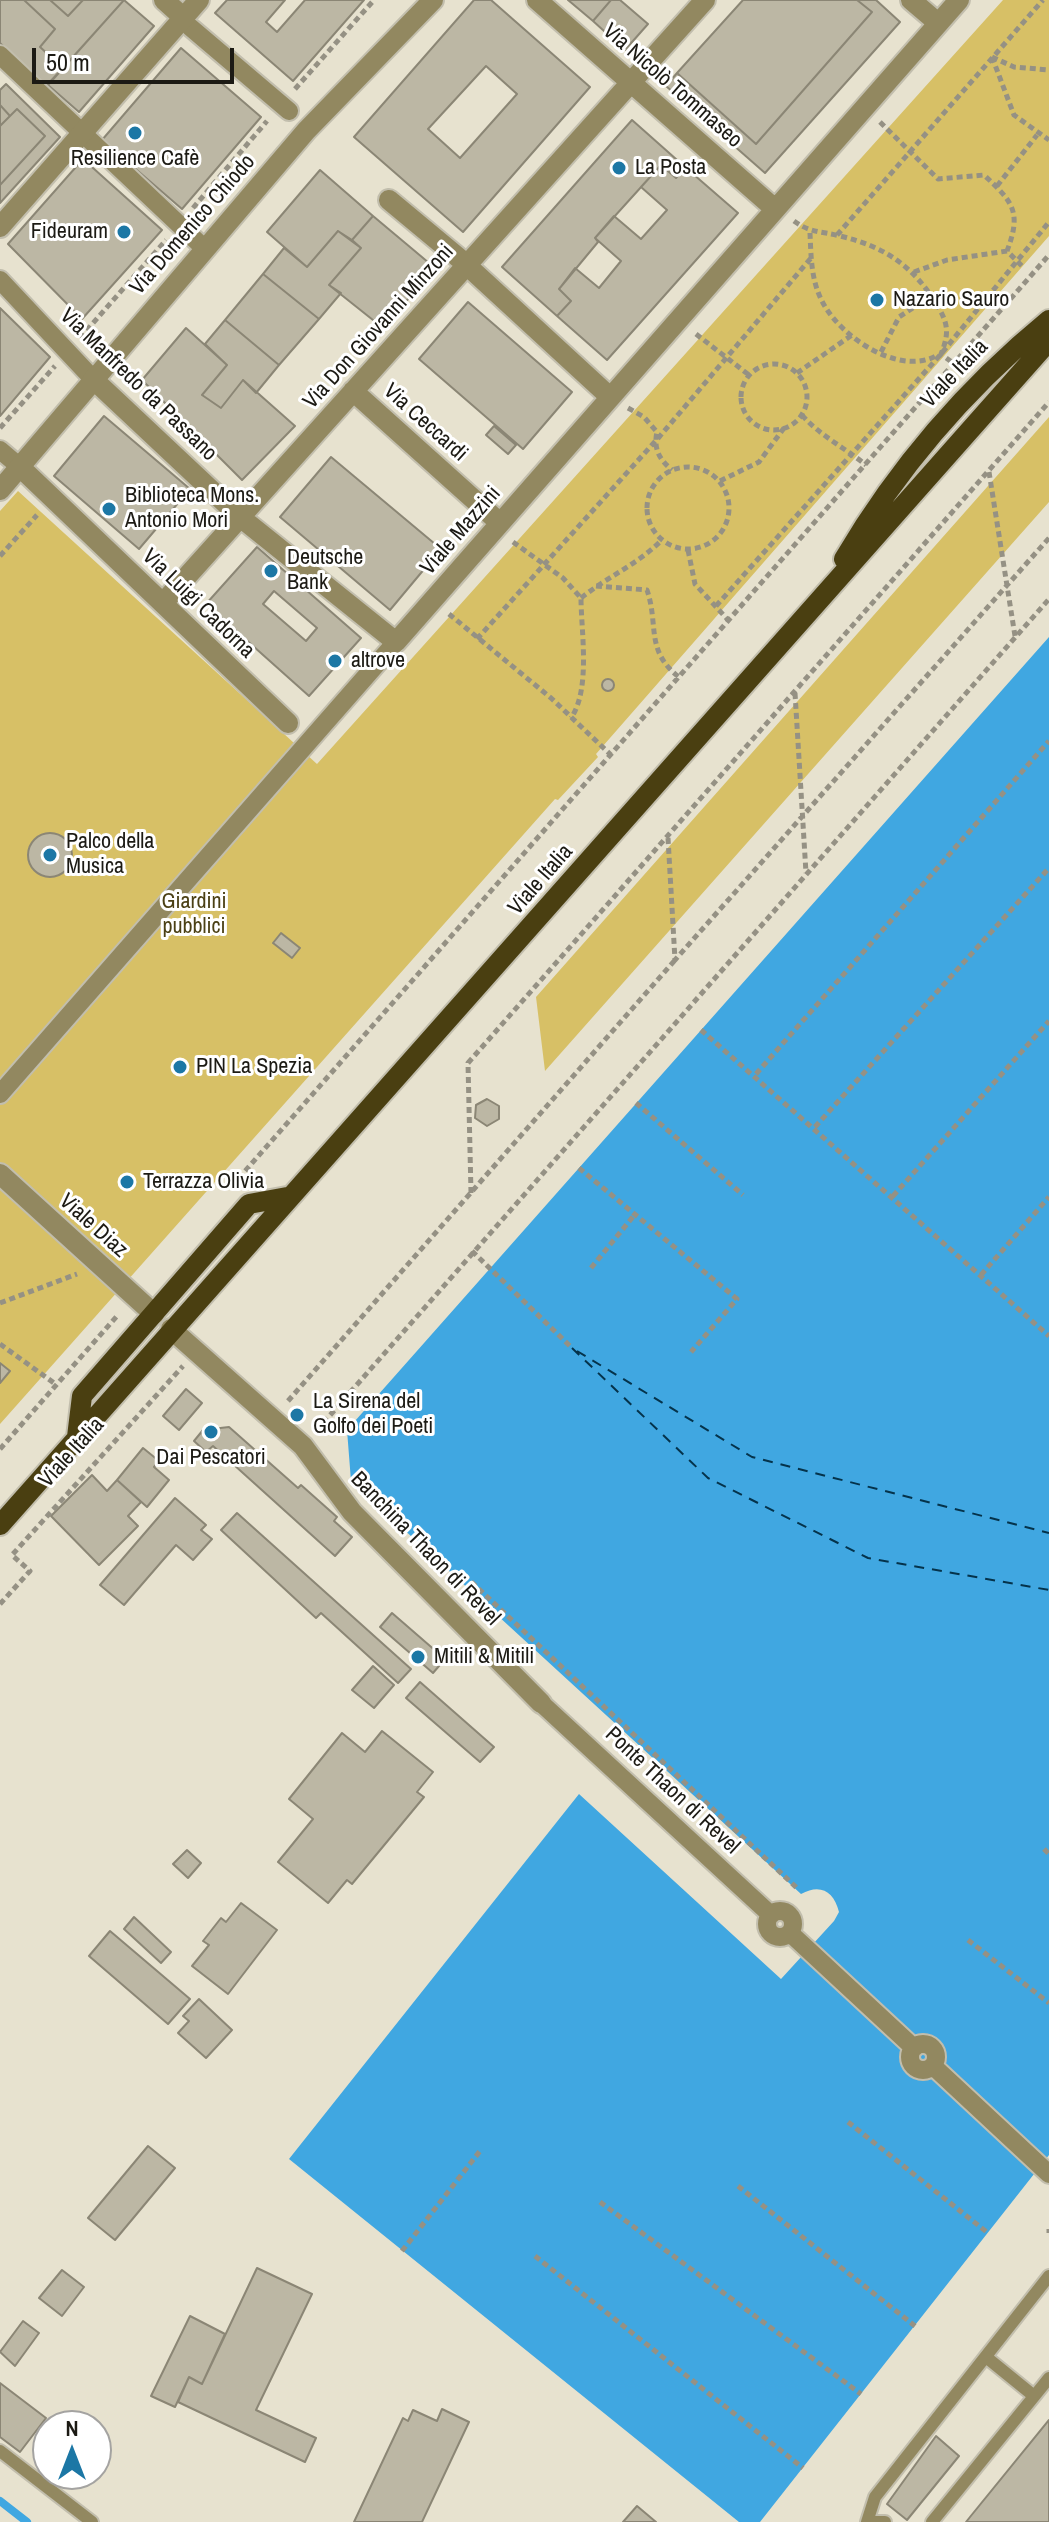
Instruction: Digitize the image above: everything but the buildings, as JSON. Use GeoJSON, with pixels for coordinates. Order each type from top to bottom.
{"type":"FeatureCollection","features":[{"type":"Feature","properties":{"kind":"main road","name":"Viale Italia"},"geometry":{"type":"LineString","coordinates":[[826,589],[872,511],[936,427],[996,363],[1049,320]]}},
{"type":"Feature","properties":{"kind":"main road","name":"Viale Italia"},"geometry":{"type":"LineString","coordinates":[[0,1525],[287,1197],[446,1025],[826,589],[969,434],[1049,341]]}},
{"type":"Feature","properties":{"kind":"main road","name":"Viale Italia"},"geometry":{"type":"LineString","coordinates":[[77,1437],[82,1396],[249,1204],[287,1197]]}},
{"type":"Feature","properties":{"kind":"street"},"geometry":{"type":"LineString","coordinates":[[164,0],[289,111]]}},
{"type":"Feature","properties":{"kind":"street"},"geometry":{"type":"LineString","coordinates":[[0,227],[187,23],[199,0]]}},
{"type":"Feature","properties":{"kind":"street","name":"Via Domenico Chiodo"},"geometry":{"type":"LineString","coordinates":[[0,490],[306,131],[433,0]]}},
{"type":"Feature","properties":{"kind":"street","name":"Via Nicolò Tommaseo"},"geometry":{"type":"LineString","coordinates":[[537,0],[775,209]]}},
{"type":"Feature","properties":{"kind":"street","name":"Via Don Giovanni Minzoni"},"geometry":{"type":"LineString","coordinates":[[163,603],[705,0]]}},
{"type":"Feature","properties":{"kind":"street"},"geometry":{"type":"LineString","coordinates":[[911,0],[938,23]]}},
{"type":"Feature","properties":{"kind":"street","name":"Viale Mazzini"},"geometry":{"type":"LineString","coordinates":[[0,1094],[959,0]]}},
{"type":"Feature","properties":{"kind":"street"},"geometry":{"type":"LineString","coordinates":[[0,55],[205,249]]}},
{"type":"Feature","properties":{"kind":"street"},"geometry":{"type":"LineString","coordinates":[[389,200],[467,265],[610,397]]}},
{"type":"Feature","properties":{"kind":"street","name":"Via Manfredo da Passano"},"geometry":{"type":"LineString","coordinates":[[0,280],[93,379],[240,517],[396,642]]}},
{"type":"Feature","properties":{"kind":"street","name":"Via Ceccardi"},"geometry":{"type":"LineString","coordinates":[[353,391],[497,526]]}},
{"type":"Feature","properties":{"kind":"street"},"geometry":{"type":"LineString","coordinates":[[0,450],[20,467]]}},
{"type":"Feature","properties":{"kind":"street","name":"Via Luigi Cadorna"},"geometry":{"type":"LineString","coordinates":[[20,467],[308,742]]}},
{"type":"Feature","properties":{"kind":"street","name":"Viale Diaz"},"geometry":{"type":"LineString","coordinates":[[0,1174],[154,1314]]}},
{"type":"Feature","properties":{"kind":"street","name":"Banchina Thaon di Revel"},"geometry":{"type":"LineString","coordinates":[[171,1329],[303,1446],[352,1512],[541,1703]]}},
{"type":"Feature","properties":{"kind":"street","name":"Ponte Thaon di Revel"},"geometry":{"type":"LineString","coordinates":[[541,1703],[771,1915],[779,1911],[787,1913],[793,1922],[790,1933],[914,2048],[923,2044],[932,2048],[937,2056],[933,2066],[1049,2174]]}},
{"type":"Feature","properties":{"kind":"lane"},"geometry":{"type":"LineString","coordinates":[[885,2522],[869,2522],[875,2497],[1049,2276]]}},
{"type":"Feature","properties":{"kind":"lane"},"geometry":{"type":"LineString","coordinates":[[986,2357],[1034,2396]]}},
{"type":"Feature","properties":{"kind":"lane"},"geometry":{"type":"LineString","coordinates":[[932,2522],[1049,2378]]}},
{"type":"Feature","properties":{"kind":"lane"},"geometry":{"type":"LineString","coordinates":[[0,2451],[92,2522]]}},
{"type":"Feature","properties":{"kind":"path"},"geometry":{"type":"LineString","coordinates":[[837,235],[907,151],[1043,0]]}},
{"type":"Feature","properties":{"kind":"path"},"geometry":{"type":"LineString","coordinates":[[992,57],[1014,67],[1049,70]]}},
{"type":"Feature","properties":{"kind":"path"},"geometry":{"type":"LineString","coordinates":[[992,57],[1014,115],[1037,135],[1049,140]]}},
{"type":"Feature","properties":{"kind":"path"},"geometry":{"type":"LineString","coordinates":[[865,106],[938,179],[984,175],[1009,198],[1017,225],[1007,251]]}},
{"type":"Feature","properties":{"kind":"path"},"geometry":{"type":"LineString","coordinates":[[997,186],[1037,135]]}},
{"type":"Feature","properties":{"kind":"path"},"geometry":{"type":"LineString","coordinates":[[775,209],[810,233],[837,235],[889,252],[914,272],[946,319],[949,335],[941,354],[915,363],[881,352],[852,335],[831,316],[821,300],[811,258],[810,233]]}},
{"type":"Feature","properties":{"kind":"path"},"geometry":{"type":"LineString","coordinates":[[716,606],[941,354],[1049,222]]}},
{"type":"Feature","properties":{"kind":"path"},"geometry":{"type":"LineString","coordinates":[[1007,251],[1022,266]]}},
{"type":"Feature","properties":{"kind":"path"},"geometry":{"type":"LineString","coordinates":[[914,272],[947,260],[1007,251]]}},
{"type":"Feature","properties":{"kind":"path"},"geometry":{"type":"LineString","coordinates":[[231,1187],[1049,255]]}},
{"type":"Feature","properties":{"kind":"path"},"geometry":{"type":"LineString","coordinates":[[477,639],[655,443],[811,258]]}},
{"type":"Feature","properties":{"kind":"path"},"geometry":{"type":"LineString","coordinates":[[881,352],[899,317],[931,296]]}},
{"type":"Feature","properties":{"kind":"path"},"geometry":{"type":"LineString","coordinates":[[678,320],[749,375]]}},
{"type":"Feature","properties":{"kind":"path"},"geometry":{"type":"LineString","coordinates":[[797,373],[852,335]]}},
{"type":"Feature","properties":{"kind":"path"},"geometry":{"type":"LineString","coordinates":[[941,354],[953,363]]}},
{"type":"Feature","properties":{"kind":"path"},"geometry":{"type":"LineString","coordinates":[[720,481],[759,462],[784,428],[802,415],[807,393],[797,373],[788,367],[767,364],[749,375],[741,394],[746,414],[761,427],[784,428]]}},
{"type":"Feature","properties":{"kind":"path"},"geometry":{"type":"LineString","coordinates":[[610,397],[644,417],[657,432],[655,443],[661,462],[672,470]]}},
{"type":"Feature","properties":{"kind":"path"},"geometry":{"type":"LineString","coordinates":[[471,1193],[468,1063],[1049,402]]}},
{"type":"Feature","properties":{"kind":"path"},"geometry":{"type":"LineString","coordinates":[[802,415],[814,429],[832,437],[866,465]]}},
{"type":"Feature","properties":{"kind":"path"},"geometry":{"type":"LineString","coordinates":[[698,468],[720,481],[730,505],[724,530],[702,548],[688,550],[662,540],[647,517],[647,502],[660,477],[672,470],[698,468]]}},
{"type":"Feature","properties":{"kind":"path"},"geometry":{"type":"LineString","coordinates":[[989,471],[1015,637]]}},
{"type":"Feature","properties":{"kind":"path"},"geometry":{"type":"LineString","coordinates":[[0,556],[52,498]]}},
{"type":"Feature","properties":{"kind":"path"},"geometry":{"type":"LineString","coordinates":[[497,526],[581,598],[584,657],[577,709],[571,718]]}},
{"type":"Feature","properties":{"kind":"path"},"geometry":{"type":"LineString","coordinates":[[272,1419],[1049,538]]}},
{"type":"Feature","properties":{"kind":"path"},"geometry":{"type":"LineString","coordinates":[[581,598],[596,586],[636,565],[662,540]]}},
{"type":"Feature","properties":{"kind":"path"},"geometry":{"type":"LineString","coordinates":[[688,550],[695,584],[729,621]]}},
{"type":"Feature","properties":{"kind":"path"},"geometry":{"type":"LineString","coordinates":[[596,586],[647,590],[653,608],[652,636],[662,661],[679,677]]}},
{"type":"Feature","properties":{"kind":"path"},"geometry":{"type":"LineString","coordinates":[[433,599],[611,755]]}},
{"type":"Feature","properties":{"kind":"path"},"geometry":{"type":"LineString","coordinates":[[303,1446],[1049,599]]}},
{"type":"Feature","properties":{"kind":"path"},"geometry":{"type":"LineString","coordinates":[[795,692],[806,873]]}},
{"type":"Feature","properties":{"kind":"path"},"geometry":{"type":"LineString","coordinates":[[756,1074],[1049,741]]}},
{"type":"Feature","properties":{"kind":"path"},"geometry":{"type":"LineString","coordinates":[[668,837],[675,960]]}},
{"type":"Feature","properties":{"kind":"path"},"geometry":{"type":"LineString","coordinates":[[815,1127],[1049,868]]}},
{"type":"Feature","properties":{"kind":"path"},"geometry":{"type":"LineString","coordinates":[[893,1196],[1049,1021]]}},
{"type":"Feature","properties":{"kind":"path"},"geometry":{"type":"LineString","coordinates":[[701,1030],[756,1074],[1049,1336]]}},
{"type":"Feature","properties":{"kind":"path"},"geometry":{"type":"LineString","coordinates":[[636,1103],[743,1195]]}},
{"type":"Feature","properties":{"kind":"path"},"geometry":{"type":"LineString","coordinates":[[579,1168],[737,1299],[691,1352]]}},
{"type":"Feature","properties":{"kind":"path"},"geometry":{"type":"LineString","coordinates":[[981,1275],[1049,1197]]}},
{"type":"Feature","properties":{"kind":"path"},"geometry":{"type":"LineString","coordinates":[[591,1268],[636,1213]]}},
{"type":"Feature","properties":{"kind":"path"},"geometry":{"type":"LineString","coordinates":[[472,1251],[572,1348]]}},
{"type":"Feature","properties":{"kind":"path"},"geometry":{"type":"LineString","coordinates":[[0,1303],[100,1264]]}},
{"type":"Feature","properties":{"kind":"path"},"geometry":{"type":"LineString","coordinates":[[0,1447],[134,1295]]}},
{"type":"Feature","properties":{"kind":"path"},"geometry":{"type":"LineString","coordinates":[[0,1447],[134,1295]]}},
{"type":"Feature","properties":{"kind":"path"},"geometry":{"type":"LineString","coordinates":[[0,1344],[54,1383]]}},
{"type":"Feature","properties":{"kind":"path","name":"Viale Italia"},"geometry":{"type":"LineString","coordinates":[[0,1604],[30,1571],[12,1555],[197,1352]]}},
{"type":"Feature","properties":{"kind":"path"},"geometry":{"type":"LineString","coordinates":[[464,1575],[798,1889]]}},
{"type":"Feature","properties":{"kind":"path"},"geometry":{"type":"LineString","coordinates":[[968,1940],[1049,2003]]}},
{"type":"Feature","properties":{"kind":"path"},"geometry":{"type":"LineString","coordinates":[[848,2122],[988,2233]]}},
{"type":"Feature","properties":{"kind":"path"},"geometry":{"type":"LineString","coordinates":[[402,2251],[480,2151]]}},
{"type":"Feature","properties":{"kind":"path"},"geometry":{"type":"LineString","coordinates":[[738,2186],[915,2326]]}},
{"type":"Feature","properties":{"kind":"path"},"geometry":{"type":"LineString","coordinates":[[600,2202],[861,2394]]}},
{"type":"Feature","properties":{"kind":"path"},"geometry":{"type":"LineString","coordinates":[[535,2256],[803,2468]]}},
{"type":"Feature","properties":{"kind":"green space","name":"Giardini pubblici"},"geometry":{"type":"Polygon","coordinates":[[[1003,0],[1049,0],[1049,236],[596,754],[598,757],[558,800],[555,799],[0,1424],[0,511],[18,491],[317,764],[1003,0]]]}},
{"type":"Feature","properties":{"kind":"green space"},"geometry":{"type":"Polygon","coordinates":[[[1049,417],[1049,502],[545,1071],[536,997],[1049,417]]]}},
{"type":"Feature","properties":{"kind":"water"},"geometry":{"type":"Polygon","coordinates":[[[1049,637],[1049,2155],[760,2522],[739,2522],[289,2159],[579,1794],[781,1979],[839,1912],[834,1899],[826,1891],[815,1889],[801,1894],[351,1481],[347,1430],[1049,637]]]}},
{"type":"Feature","properties":{"kind":"waterway"},"geometry":{"type":"LineString","coordinates":[[0,2501],[27,2522]]}},
{"type":"Feature","properties":{"kind":"ferry route"},"geometry":{"type":"LineString","coordinates":[[572,1348],[708,1478],[868,1558],[1049,1590]]}},
{"type":"Feature","properties":{"kind":"ferry route"},"geometry":{"type":"LineString","coordinates":[[577,1351],[752,1457],[1049,1533]]}},
{"type":"Feature","properties":{"kind":"place","name":"Resilience Cafè"},"geometry":{"type":"Point","coordinates":[135,133]}},
{"type":"Feature","properties":{"kind":"place","name":"La Posta"},"geometry":{"type":"Point","coordinates":[619,168]}},
{"type":"Feature","properties":{"kind":"place","name":"Fideuram"},"geometry":{"type":"Point","coordinates":[124,232]}},
{"type":"Feature","properties":{"kind":"place","name":"Nazario Sauro"},"geometry":{"type":"Point","coordinates":[877,300]}},
{"type":"Feature","properties":{"kind":"place","name":"Biblioteca Mons. Antonio Mori"},"geometry":{"type":"Point","coordinates":[109,509]}},
{"type":"Feature","properties":{"kind":"place","name":"Deutsche Bank"},"geometry":{"type":"Point","coordinates":[271,571]}},
{"type":"Feature","properties":{"kind":"place","name":"altrove"},"geometry":{"type":"Point","coordinates":[335,661]}},
{"type":"Feature","properties":{"kind":"place","name":"Palco della Musica"},"geometry":{"type":"Point","coordinates":[50,855]}},
{"type":"Feature","properties":{"kind":"place","name":"PIN La Spezia"},"geometry":{"type":"Point","coordinates":[180,1067]}},
{"type":"Feature","properties":{"kind":"place","name":"Terrazza Olivia"},"geometry":{"type":"Point","coordinates":[127,1182]}},
{"type":"Feature","properties":{"kind":"place","name":"La Sirena del Golfo dei Poeti"},"geometry":{"type":"Point","coordinates":[297,1415]}},
{"type":"Feature","properties":{"kind":"place","name":"Dai Pescatori"},"geometry":{"type":"Point","coordinates":[211,1432]}},
{"type":"Feature","properties":{"kind":"place","name":"Mitili & Mitili"},"geometry":{"type":"Point","coordinates":[418,1657]}}]}
